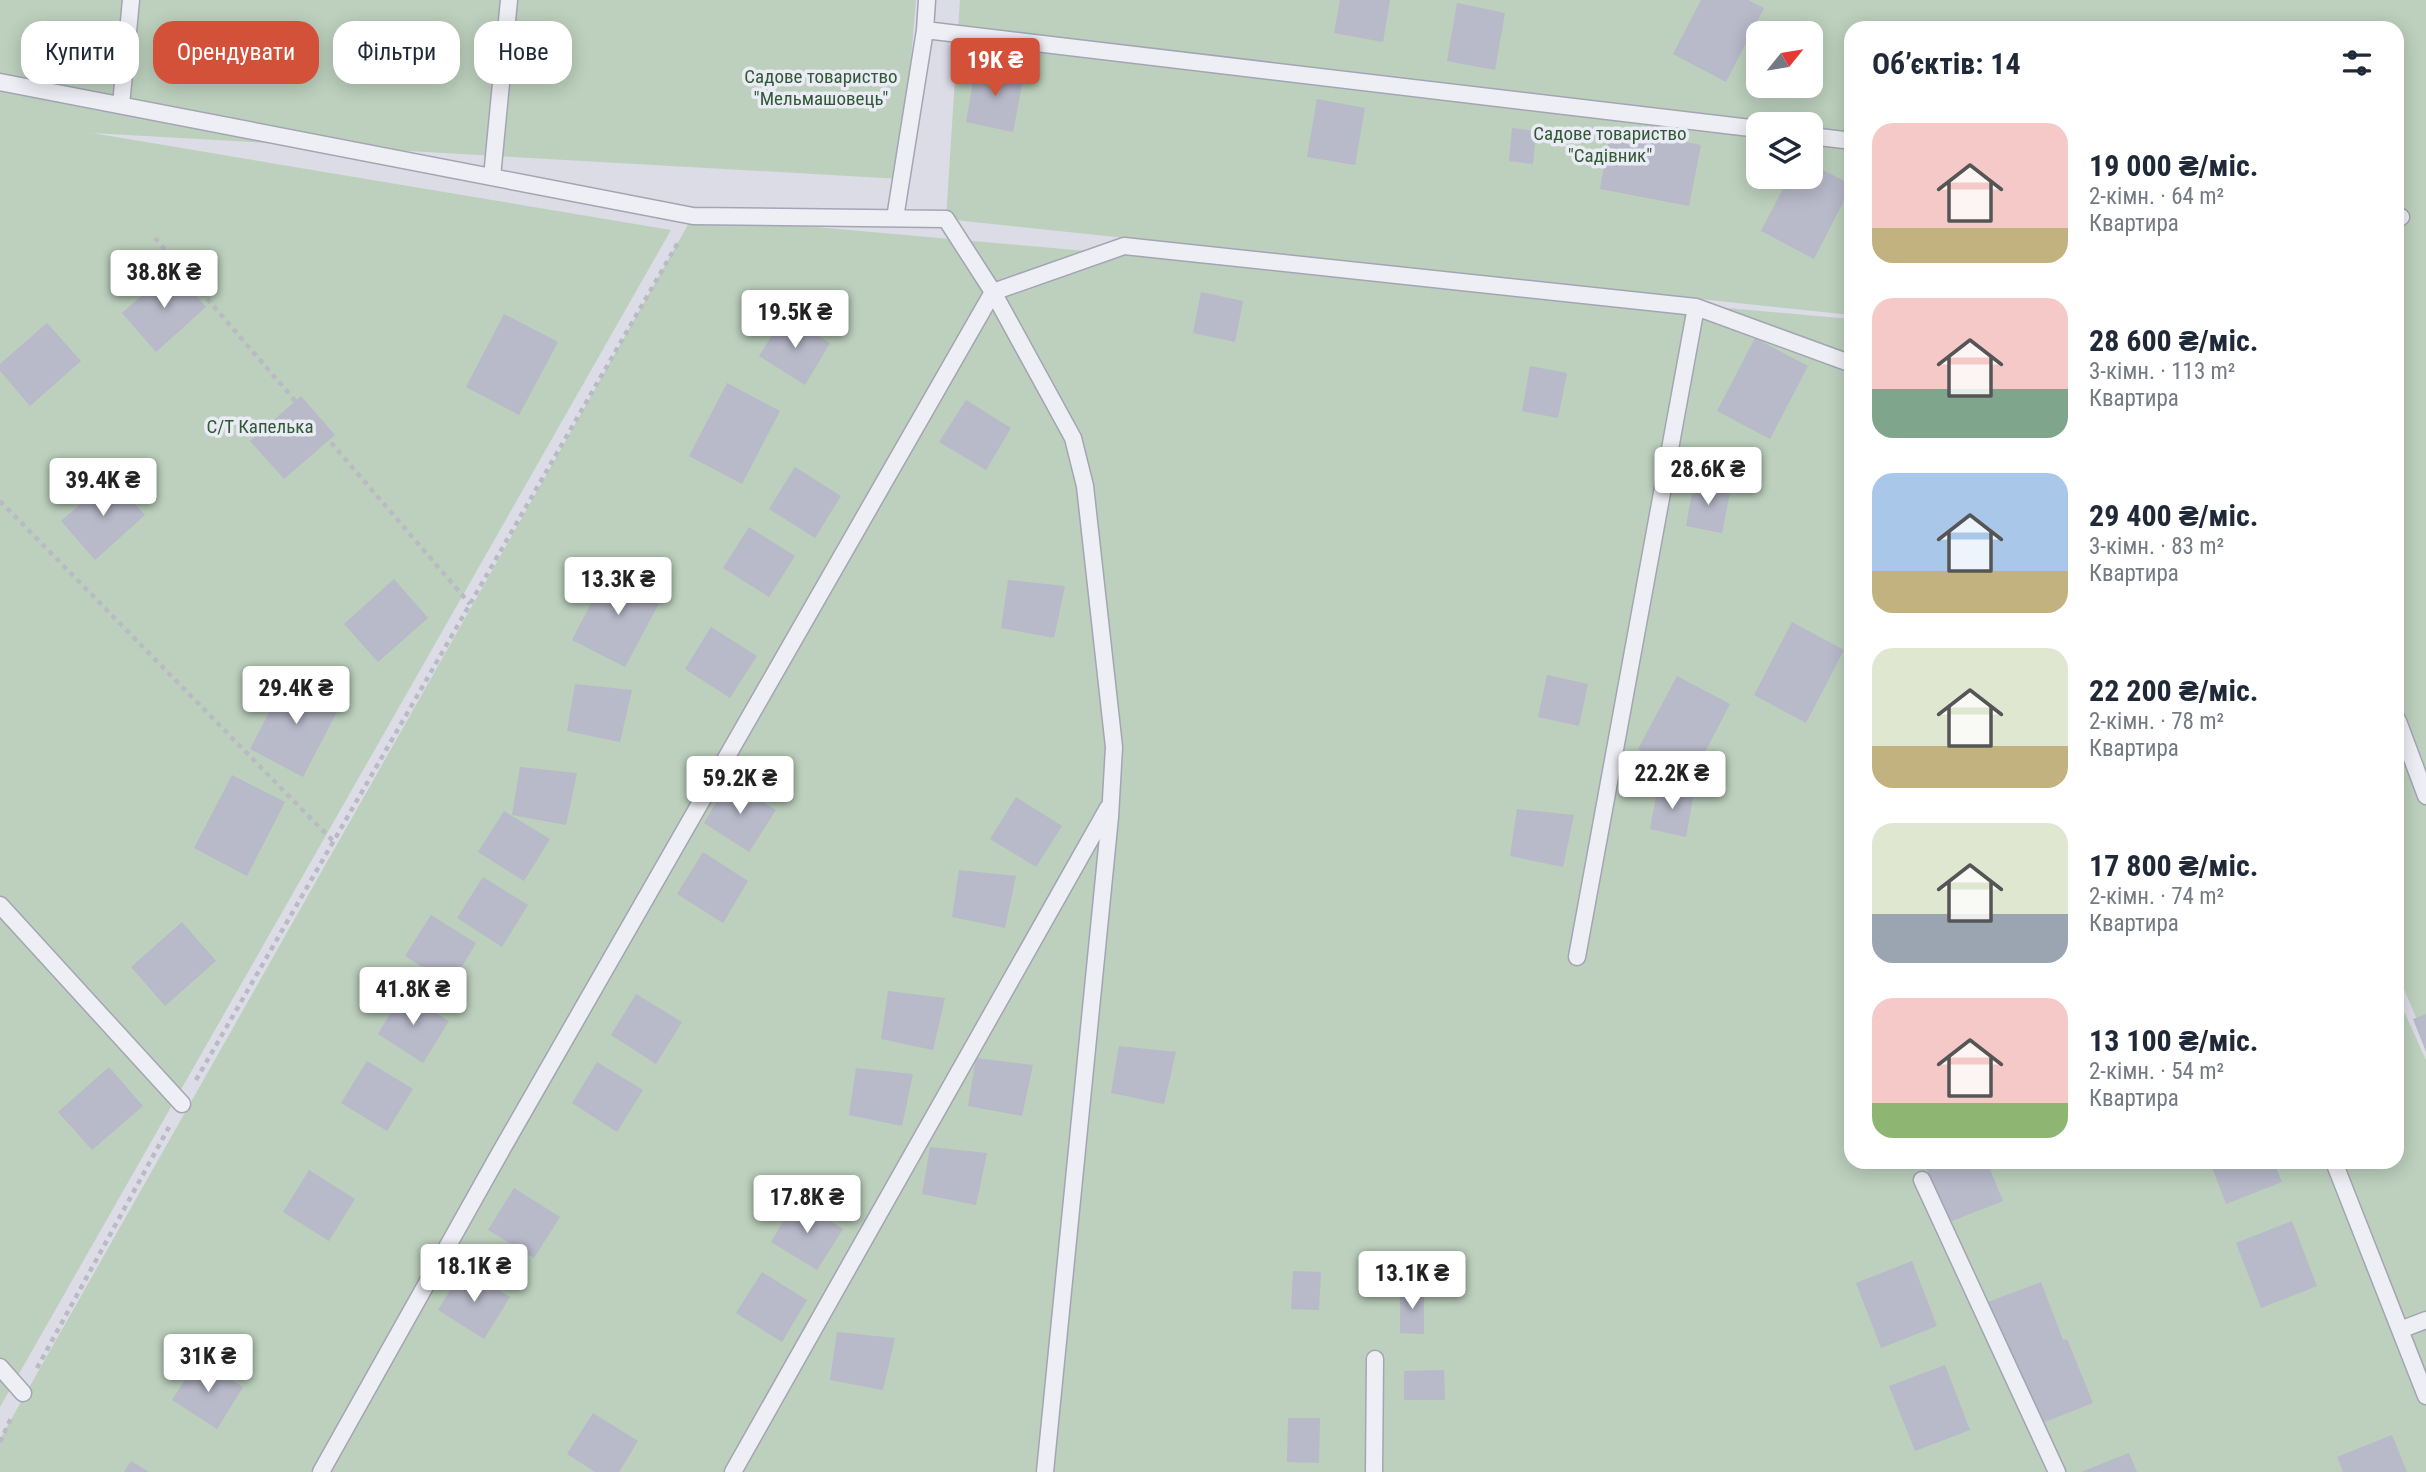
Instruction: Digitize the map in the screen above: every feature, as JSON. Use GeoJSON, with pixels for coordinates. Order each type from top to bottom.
{"type":"FeatureCollection","features":[{"type":"Feature","properties":{"kind":"lane"},"geometry":{"type":"LineString","coordinates":[[121,105],[131,0]]}},
{"type":"Feature","properties":{"kind":"lane"},"geometry":{"type":"LineString","coordinates":[[492,177],[509,0]]}},
{"type":"Feature","properties":{"kind":"lane"},"geometry":{"type":"LineString","coordinates":[[895,218],[925,30],[927,0]]}},
{"type":"Feature","properties":{"kind":"lane"},"geometry":{"type":"LineString","coordinates":[[925,30],[1746,128]]}},
{"type":"Feature","properties":{"kind":"lane"},"geometry":{"type":"LineString","coordinates":[[0,82],[693,216],[946,219],[993,292],[1073,438],[1085,486],[1114,747],[1111,802],[1045,1472]]}},
{"type":"Feature","properties":{"kind":"lane"},"geometry":{"type":"LineString","coordinates":[[1823,137],[1844,140]]}},
{"type":"Feature","properties":{"kind":"lane"},"geometry":{"type":"LineString","coordinates":[[321,1472],[501,1151],[993,292],[1124,246],[1696,307],[1844,361]]}},
{"type":"Feature","properties":{"kind":"lane"},"geometry":{"type":"LineString","coordinates":[[1577,957],[1696,307]]}},
{"type":"Feature","properties":{"kind":"lane"},"geometry":{"type":"LineString","coordinates":[[2404,737],[2426,796]]}},
{"type":"Feature","properties":{"kind":"lane"},"geometry":{"type":"LineString","coordinates":[[733,1472],[1111,802]]}},
{"type":"Feature","properties":{"kind":"lane"},"geometry":{"type":"LineString","coordinates":[[0,905],[182,1104]]}},
{"type":"Feature","properties":{"kind":"lane"},"geometry":{"type":"LineString","coordinates":[[2337,1169],[2426,1396]]}},
{"type":"Feature","properties":{"kind":"lane"},"geometry":{"type":"LineString","coordinates":[[1922,1180],[2057,1472]]}},
{"type":"Feature","properties":{"kind":"lane"},"geometry":{"type":"LineString","coordinates":[[2400,1330],[2426,1320]]}},
{"type":"Feature","properties":{"kind":"lane"},"geometry":{"type":"LineString","coordinates":[[1374,1472],[1375,1359]]}},
{"type":"Feature","properties":{"kind":"lane"},"geometry":{"type":"LineString","coordinates":[[0,1367],[23,1393]]}},
{"type":"Feature","properties":{"kind":"path"},"geometry":{"type":"LineString","coordinates":[[0,1442],[23,1393],[182,1104],[693,216]]}},
{"type":"Feature","properties":{"kind":"path"},"geometry":{"type":"LineString","coordinates":[[155,237],[470,604]]}},
{"type":"Feature","properties":{"kind":"path"},"geometry":{"type":"LineString","coordinates":[[0,501],[333,841]]}},
{"type":"Feature","properties":{"kind":"green space","name":"С/Т Капелька"},"geometry":{"type":"Polygon","coordinates":[[[0,0],[916,0],[901,179],[92,133],[671,230],[0,1407],[0,0]]]}},
{"type":"Feature","properties":{"kind":"green space","name":"Садове товариство \"Садівник\""},"geometry":{"type":"Polygon","coordinates":[[[960,0],[2426,0],[2426,1041],[2404,989],[2404,21],[1844,21],[1844,314],[946,219],[960,0]]]}},
{"type":"Feature","properties":{"kind":"green space"},"geometry":{"type":"Polygon","coordinates":[[[693,216],[1844,318],[1844,1169],[2404,1169],[2404,1011],[2426,1060],[2426,1472],[0,1472],[0,1439],[693,216]]]}},
{"type":"Feature","properties":{"kind":"building"},"geometry":{"type":"Polygon","coordinates":[[[1340,0],[1390,0],[1383,42],[1334,33],[1340,0]]]}},
{"type":"Feature","properties":{"kind":"building"},"geometry":{"type":"Polygon","coordinates":[[[1701,0],[1748,0],[1764,8],[1757,21],[1746,21],[1746,43],[1726,82],[1673,54],[1701,0]]]}},
{"type":"Feature","properties":{"kind":"building"},"geometry":{"type":"Polygon","coordinates":[[[1457,3],[1505,13],[1495,70],[1447,61],[1457,3]]]}},
{"type":"Feature","properties":{"kind":"building"},"geometry":{"type":"Polygon","coordinates":[[[976,65],[1024,74],[1013,132],[966,122],[976,65]]]}},
{"type":"Feature","properties":{"kind":"building"},"geometry":{"type":"Polygon","coordinates":[[[1317,99],[1365,108],[1355,165],[1307,157],[1317,99]]]}},
{"type":"Feature","properties":{"kind":"building"},"geometry":{"type":"Polygon","coordinates":[[[1512,128],[1536,131],[1533,164],[1509,161],[1512,128]]]}},
{"type":"Feature","properties":{"kind":"building"},"geometry":{"type":"Polygon","coordinates":[[[1611,128],[1701,145],[1689,206],[1600,189],[1611,128]]]}},
{"type":"Feature","properties":{"kind":"building"},"geometry":{"type":"Polygon","coordinates":[[[1823,170],[1844,181],[1844,201],[1814,259],[1761,231],[1783,189],[1823,189],[1823,170]]]}},
{"type":"Feature","properties":{"kind":"building"},"geometry":{"type":"Polygon","coordinates":[[[172,269],[206,307],[156,352],[122,313],[172,269]]]}},
{"type":"Feature","properties":{"kind":"building"},"geometry":{"type":"Polygon","coordinates":[[[1201,292],[1243,301],[1235,342],[1193,333],[1201,292]]]}},
{"type":"Feature","properties":{"kind":"building"},"geometry":{"type":"Polygon","coordinates":[[[504,314],[558,342],[519,415],[466,387],[504,314]]]}},
{"type":"Feature","properties":{"kind":"building"},"geometry":{"type":"Polygon","coordinates":[[[785,315],[830,343],[805,385],[759,356],[785,315]]]}},
{"type":"Feature","properties":{"kind":"building"},"geometry":{"type":"Polygon","coordinates":[[[47,323],[81,361],[30,406],[0,371],[0,364],[47,323]]]}},
{"type":"Feature","properties":{"kind":"building"},"geometry":{"type":"Polygon","coordinates":[[[1755,338],[1808,366],[1770,439],[1717,411],[1755,338]]]}},
{"type":"Feature","properties":{"kind":"building"},"geometry":{"type":"Polygon","coordinates":[[[1530,366],[1567,373],[1558,418],[1522,411],[1530,366]]]}},
{"type":"Feature","properties":{"kind":"building"},"geometry":{"type":"Polygon","coordinates":[[[727,383],[780,411],[742,484],[689,456],[727,383]]]}},
{"type":"Feature","properties":{"kind":"building"},"geometry":{"type":"Polygon","coordinates":[[[301,396],[335,435],[284,479],[250,441],[301,396]]]}},
{"type":"Feature","properties":{"kind":"building"},"geometry":{"type":"Polygon","coordinates":[[[966,400],[1011,428],[986,470],[939,442],[966,400]]]}},
{"type":"Feature","properties":{"kind":"building"},"geometry":{"type":"Polygon","coordinates":[[[795,467],[841,496],[815,538],[769,509],[795,467]]]}},
{"type":"Feature","properties":{"kind":"building"},"geometry":{"type":"Polygon","coordinates":[[[111,477],[145,515],[95,560],[61,521],[111,477]]]}},
{"type":"Feature","properties":{"kind":"building"},"geometry":{"type":"Polygon","coordinates":[[[1694,481],[1731,488],[1722,533],[1686,526],[1694,481]]]}},
{"type":"Feature","properties":{"kind":"building"},"geometry":{"type":"Polygon","coordinates":[[[749,527],[795,556],[769,597],[723,568],[749,527]]]}},
{"type":"Feature","properties":{"kind":"building"},"geometry":{"type":"Polygon","coordinates":[[[610,566],[664,594],[625,667],[572,640],[610,566]]]}},
{"type":"Feature","properties":{"kind":"building"},"geometry":{"type":"Polygon","coordinates":[[[394,579],[428,618],[378,662],[344,624],[394,579]]]}},
{"type":"Feature","properties":{"kind":"building"},"geometry":{"type":"Polygon","coordinates":[[[1008,580],[1065,586],[1054,638],[1001,628],[1008,580]]]}},
{"type":"Feature","properties":{"kind":"building"},"geometry":{"type":"Polygon","coordinates":[[[1792,622],[1844,650],[1806,723],[1754,695],[1792,622]]]}},
{"type":"Feature","properties":{"kind":"building"},"geometry":{"type":"Polygon","coordinates":[[[711,627],[757,656],[730,698],[685,669],[711,627]]]}},
{"type":"Feature","properties":{"kind":"building"},"geometry":{"type":"Polygon","coordinates":[[[1547,675],[1588,684],[1579,726],[1538,717],[1547,675]]]}},
{"type":"Feature","properties":{"kind":"building"},"geometry":{"type":"Polygon","coordinates":[[[288,676],[341,704],[303,777],[250,749],[288,676]]]}},
{"type":"Feature","properties":{"kind":"building"},"geometry":{"type":"Polygon","coordinates":[[[1677,676],[1730,704],[1692,777],[1638,749],[1677,676]]]}},
{"type":"Feature","properties":{"kind":"building"},"geometry":{"type":"Polygon","coordinates":[[[575,684],[632,690],[620,742],[567,731],[575,684]]]}},
{"type":"Feature","properties":{"kind":"building"},"geometry":{"type":"Polygon","coordinates":[[[520,767],[577,773],[566,825],[512,815],[520,767]]]}},
{"type":"Feature","properties":{"kind":"building"},"geometry":{"type":"Polygon","coordinates":[[[232,775],[285,802],[247,876],[194,848],[232,775]]]}},
{"type":"Feature","properties":{"kind":"building"},"geometry":{"type":"Polygon","coordinates":[[[729,781],[776,810],[749,852],[704,823],[729,781]]]}},
{"type":"Feature","properties":{"kind":"building"},"geometry":{"type":"Polygon","coordinates":[[[1658,785],[1694,792],[1686,837],[1650,829],[1658,785]]]}},
{"type":"Feature","properties":{"kind":"building"},"geometry":{"type":"Polygon","coordinates":[[[1016,797],[1062,826],[1036,867],[990,839],[1016,797]]]}},
{"type":"Feature","properties":{"kind":"building"},"geometry":{"type":"Polygon","coordinates":[[[1517,809],[1574,815],[1563,867],[1510,856],[1517,809]]]}},
{"type":"Feature","properties":{"kind":"building"},"geometry":{"type":"Polygon","coordinates":[[[504,811],[550,839],[524,881],[478,852],[504,811]]]}},
{"type":"Feature","properties":{"kind":"building"},"geometry":{"type":"Polygon","coordinates":[[[703,852],[748,881],[723,923],[677,894],[703,852]]]}},
{"type":"Feature","properties":{"kind":"building"},"geometry":{"type":"Polygon","coordinates":[[[959,870],[1016,876],[1005,928],[952,917],[959,870]]]}},
{"type":"Feature","properties":{"kind":"building"},"geometry":{"type":"Polygon","coordinates":[[[483,877],[528,905],[502,947],[457,918],[483,877]]]}},
{"type":"Feature","properties":{"kind":"building"},"geometry":{"type":"Polygon","coordinates":[[[431,915],[476,943],[451,985],[405,956],[431,915]]]}},
{"type":"Feature","properties":{"kind":"building"},"geometry":{"type":"Polygon","coordinates":[[[182,922],[216,961],[165,1006],[131,967],[182,922]]]}},
{"type":"Feature","properties":{"kind":"building"},"geometry":{"type":"Polygon","coordinates":[[[888,991],[945,998],[933,1050],[881,1039],[888,991]]]}},
{"type":"Feature","properties":{"kind":"building"},"geometry":{"type":"Polygon","coordinates":[[[403,992],[449,1021],[423,1063],[378,1034],[403,992]]]}},
{"type":"Feature","properties":{"kind":"building"},"geometry":{"type":"Polygon","coordinates":[[[636,994],[682,1022],[656,1064],[611,1035],[636,994]]]}},
{"type":"Feature","properties":{"kind":"building"},"geometry":{"type":"Polygon","coordinates":[[[2426,1014],[2426,1052],[2413,1019],[2426,1014]]]}},
{"type":"Feature","properties":{"kind":"building"},"geometry":{"type":"Polygon","coordinates":[[[1119,1046],[1176,1052],[1164,1104],[1111,1093],[1119,1046]]]}},
{"type":"Feature","properties":{"kind":"building"},"geometry":{"type":"Polygon","coordinates":[[[976,1058],[1033,1065],[1022,1116],[968,1106],[976,1058]]]}},
{"type":"Feature","properties":{"kind":"building"},"geometry":{"type":"Polygon","coordinates":[[[367,1061],[413,1089],[387,1131],[341,1103],[367,1061]]]}},
{"type":"Feature","properties":{"kind":"building"},"geometry":{"type":"Polygon","coordinates":[[[597,1062],[643,1090],[617,1132],[572,1103],[597,1062]]]}},
{"type":"Feature","properties":{"kind":"building"},"geometry":{"type":"Polygon","coordinates":[[[109,1067],[143,1106],[92,1150],[58,1112],[109,1067]]]}},
{"type":"Feature","properties":{"kind":"building"},"geometry":{"type":"Polygon","coordinates":[[[856,1068],[913,1074],[902,1126],[849,1115],[856,1068]]]}},
{"type":"Feature","properties":{"kind":"building"},"geometry":{"type":"Polygon","coordinates":[[[930,1147],[987,1153],[976,1205],[922,1194],[930,1147]]]}},
{"type":"Feature","properties":{"kind":"building"},"geometry":{"type":"Polygon","coordinates":[[[1927,1169],[1990,1169],[2003,1201],[1947,1223],[1927,1169]]]}},
{"type":"Feature","properties":{"kind":"building"},"geometry":{"type":"Polygon","coordinates":[[[2213,1169],[2277,1169],[2282,1182],[2226,1204],[2213,1169]]]}},
{"type":"Feature","properties":{"kind":"building"},"geometry":{"type":"Polygon","coordinates":[[[309,1170],[355,1199],[329,1241],[283,1212],[309,1170]]]}},
{"type":"Feature","properties":{"kind":"building"},"geometry":{"type":"Polygon","coordinates":[[[514,1188],[560,1217],[534,1258],[488,1230],[514,1188]]]}},
{"type":"Feature","properties":{"kind":"building"},"geometry":{"type":"Polygon","coordinates":[[[796,1200],[843,1229],[817,1270],[771,1242],[796,1200]]]}},
{"type":"Feature","properties":{"kind":"building"},"geometry":{"type":"Polygon","coordinates":[[[2292,1221],[2317,1286],[2261,1308],[2236,1243],[2292,1221]]]}},
{"type":"Feature","properties":{"kind":"building"},"geometry":{"type":"Polygon","coordinates":[[[1912,1261],[1937,1326],[1881,1348],[1856,1283],[1912,1261]]]}},
{"type":"Feature","properties":{"kind":"building"},"geometry":{"type":"Polygon","coordinates":[[[464,1268],[510,1297],[484,1339],[438,1310],[464,1268]]]}},
{"type":"Feature","properties":{"kind":"building"},"geometry":{"type":"Polygon","coordinates":[[[1293,1271],[1321,1272],[1319,1310],[1291,1309],[1293,1271]]]}},
{"type":"Feature","properties":{"kind":"building"},"geometry":{"type":"Polygon","coordinates":[[[762,1272],[807,1300],[782,1342],[736,1313],[762,1272]]]}},
{"type":"Feature","properties":{"kind":"building"},"geometry":{"type":"Polygon","coordinates":[[[2041,1282],[2063,1340],[2067,1339],[2093,1403],[2037,1425],[1985,1303],[2041,1282]]]}},
{"type":"Feature","properties":{"kind":"building"},"geometry":{"type":"Polygon","coordinates":[[[1400,1289],[1424,1289],[1424,1334],[1400,1333],[1400,1289]]]}},
{"type":"Feature","properties":{"kind":"building"},"geometry":{"type":"Polygon","coordinates":[[[837,1332],[895,1338],[883,1390],[830,1380],[837,1332]]]}},
{"type":"Feature","properties":{"kind":"building"},"geometry":{"type":"Polygon","coordinates":[[[198,1359],[243,1387],[217,1429],[172,1400],[198,1359]]]}},
{"type":"Feature","properties":{"kind":"building"},"geometry":{"type":"Polygon","coordinates":[[[1945,1365],[1970,1430],[1915,1451],[1889,1386],[1945,1365]]]}},
{"type":"Feature","properties":{"kind":"building"},"geometry":{"type":"Polygon","coordinates":[[[1444,1370],[1445,1400],[1404,1400],[1404,1371],[1444,1370]]]}},
{"type":"Feature","properties":{"kind":"building"},"geometry":{"type":"Polygon","coordinates":[[[593,1413],[638,1441],[619,1472],[595,1472],[567,1454],[593,1413]]]}},
{"type":"Feature","properties":{"kind":"building"},"geometry":{"type":"Polygon","coordinates":[[[1288,1418],[1320,1418],[1319,1463],[1287,1462],[1288,1418]]]}},
{"type":"Feature","properties":{"kind":"building"},"geometry":{"type":"Polygon","coordinates":[[[2392,1435],[2407,1472],[2343,1472],[2337,1457],[2392,1435]]]}},
{"type":"Feature","properties":{"kind":"building"},"geometry":{"type":"Polygon","coordinates":[[[2129,1453],[2137,1472],[2081,1472],[2129,1453]]]}},
{"type":"Feature","properties":{"kind":"building"},"geometry":{"type":"Polygon","coordinates":[[[131,1461],[149,1472],[124,1472],[131,1461]]]}},
{"type":"Feature","properties":{"kind":"park label","name":"Садове товариство \"Мельмашовець\""},"geometry":{"type":"Point","coordinates":[821,87]}}]}
